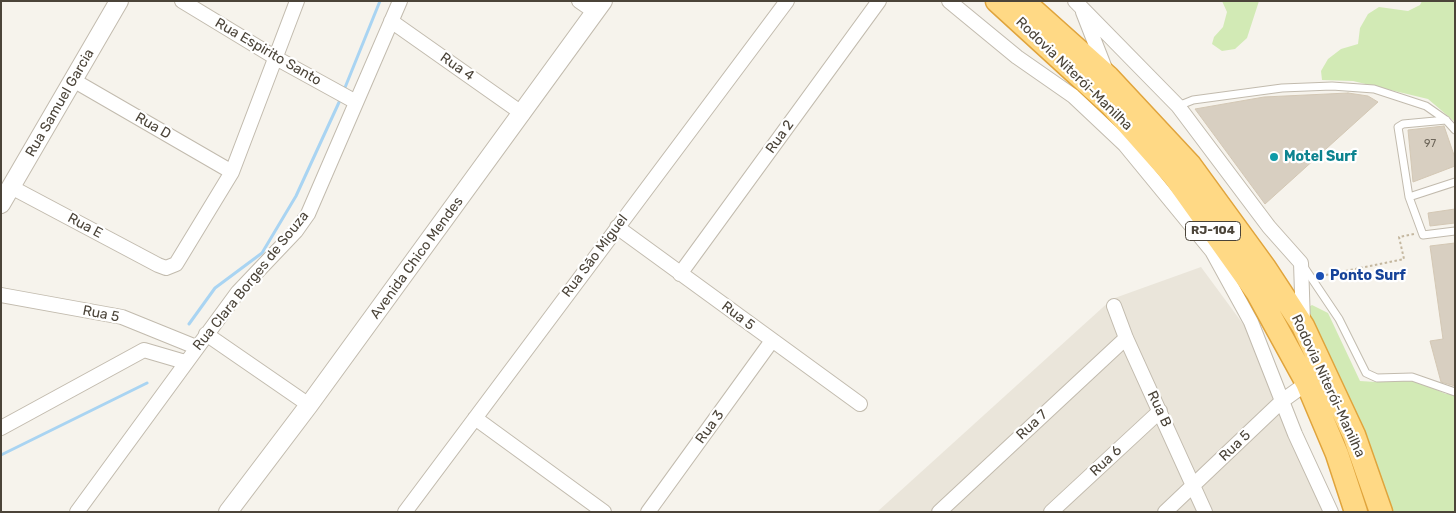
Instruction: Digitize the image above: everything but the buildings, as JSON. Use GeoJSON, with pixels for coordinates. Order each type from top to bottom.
{"type":"FeatureCollection","features":[{"type":"Feature","properties":{"kind":"highway","name":"Rodovia Niterói-Manilha"},"geometry":{"type":"LineString","coordinates":[[997,1],[1080,90],[1112,106],[1175,177],[1257,292],[1307,383],[1337,454],[1356,512]]}},
{"type":"Feature","properties":{"kind":"highway","name":"Rodovia Niterói-Manilha"},"geometry":{"type":"LineString","coordinates":[[1023,1],[1108,77],[1190,165],[1265,268],[1303,326],[1354,435],[1381,512]]}},
{"type":"Feature","properties":{"kind":"street","name":"Rua Samuel Garcia"},"geometry":{"type":"LineString","coordinates":[[5,196],[119,1]]}},
{"type":"Feature","properties":{"kind":"street","name":"Rua Espirito Santo"},"geometry":{"type":"LineString","coordinates":[[182,1],[276,58],[352,100]]}},
{"type":"Feature","properties":{"kind":"street"},"geometry":{"type":"LineString","coordinates":[[232,172],[297,1]]}},
{"type":"Feature","properties":{"kind":"street","name":"Rua Clara Borges de Souza"},"geometry":{"type":"LineString","coordinates":[[77,512],[238,292],[296,231],[308,214],[352,100],[400,1]]}},
{"type":"Feature","properties":{"kind":"street"},"geometry":{"type":"LineString","coordinates":[[579,1],[599,7]]}},
{"type":"Feature","properties":{"kind":"street","name":"Rua São Miguel"},"geometry":{"type":"LineString","coordinates":[[405,512],[787,1]]}},
{"type":"Feature","properties":{"kind":"street","name":"Rua 2"},"geometry":{"type":"LineString","coordinates":[[680,274],[879,1]]}},
{"type":"Feature","properties":{"kind":"street"},"geometry":{"type":"LineString","coordinates":[[949,1],[1017,57],[1080,90],[1212,251],[1251,322],[1295,434],[1331,512]]}},
{"type":"Feature","properties":{"kind":"street"},"geometry":{"type":"LineString","coordinates":[[1078,4],[1108,77]]}},
{"type":"Feature","properties":{"kind":"street"},"geometry":{"type":"LineString","coordinates":[[1078,4],[1178,106],[1269,227],[1301,262],[1303,326]]}},
{"type":"Feature","properties":{"kind":"street","name":"Avenida Chico Mendes"},"geometry":{"type":"LineString","coordinates":[[228,512],[523,114],[599,7]]}},
{"type":"Feature","properties":{"kind":"street","name":"Rua 4"},"geometry":{"type":"LineString","coordinates":[[391,20],[523,114]]}},
{"type":"Feature","properties":{"kind":"street","name":"Rua D"},"geometry":{"type":"LineString","coordinates":[[73,80],[232,172]]}},
{"type":"Feature","properties":{"kind":"street","name":"Rua E"},"geometry":{"type":"LineString","coordinates":[[5,196],[166,268],[176,264],[232,172]]}},
{"type":"Feature","properties":{"kind":"street","name":"Rua 5"},"geometry":{"type":"LineString","coordinates":[[617,227],[772,342],[860,404]]}},
{"type":"Feature","properties":{"kind":"street","name":"Rua 5"},"geometry":{"type":"LineString","coordinates":[[1,295],[122,317],[196,347]]}},
{"type":"Feature","properties":{"kind":"street","name":"Rua B"},"geometry":{"type":"LineString","coordinates":[[1114,306],[1126,338],[1205,512]]}},
{"type":"Feature","properties":{"kind":"street"},"geometry":{"type":"LineString","coordinates":[[143,324],[144,350]]}},
{"type":"Feature","properties":{"kind":"street"},"geometry":{"type":"LineString","coordinates":[[206,334],[309,405]]}},
{"type":"Feature","properties":{"kind":"street","name":"Rua 7"},"geometry":{"type":"LineString","coordinates":[[939,512],[1126,338]]}},
{"type":"Feature","properties":{"kind":"street","name":"Rua 3"},"geometry":{"type":"LineString","coordinates":[[648,512],[772,342]]}},
{"type":"Feature","properties":{"kind":"street"},"geometry":{"type":"LineString","coordinates":[[1,428],[144,350],[185,362]]}},
{"type":"Feature","properties":{"kind":"street","name":"Rua 5"},"geometry":{"type":"LineString","coordinates":[[1165,512],[1282,401],[1307,383]]}},
{"type":"Feature","properties":{"kind":"street","name":"Rua 6"},"geometry":{"type":"LineString","coordinates":[[1051,512],[1160,411]]}},
{"type":"Feature","properties":{"kind":"street"},"geometry":{"type":"LineString","coordinates":[[475,418],[604,512]]}},
{"type":"Feature","properties":{"kind":"lane"},"geometry":{"type":"LineString","coordinates":[[1178,106],[1193,100],[1282,88],[1332,86],[1374,90],[1426,106],[1446,120],[1455,130]]}},
{"type":"Feature","properties":{"kind":"lane"},"geometry":{"type":"LineString","coordinates":[[1446,120],[1402,124],[1398,127],[1409,197],[1421,233],[1426,235],[1455,231]]}},
{"type":"Feature","properties":{"kind":"lane"},"geometry":{"type":"LineString","coordinates":[[1409,197],[1455,182]]}},
{"type":"Feature","properties":{"kind":"lane"},"geometry":{"type":"LineString","coordinates":[[1301,262],[1339,319],[1366,373],[1376,378],[1412,377],[1455,392]]}},
{"type":"Feature","properties":{"kind":"path"},"geometry":{"type":"LineString","coordinates":[[1320,276],[1404,259],[1399,237],[1421,233]]}},
{"type":"Feature","properties":{"kind":"shaded area"},"geometry":{"type":"Polygon","coordinates":[[[1201,267],[1246,328],[1326,512],[877,512],[1112,299],[1201,267]]]}},
{"type":"Feature","properties":{"kind":"green space"},"geometry":{"type":"Polygon","coordinates":[[[1222,1],[1259,1],[1247,38],[1235,49],[1222,51],[1212,44],[1214,37],[1223,27],[1227,12],[1222,1]]]}},
{"type":"Feature","properties":{"kind":"green space"},"geometry":{"type":"Polygon","coordinates":[[[1422,1],[1455,1],[1455,122],[1428,99],[1353,81],[1322,80],[1321,71],[1328,59],[1341,49],[1358,44],[1360,28],[1368,14],[1379,7],[1408,11],[1420,5],[1422,1]]]}},
{"type":"Feature","properties":{"kind":"green space"},"geometry":{"type":"Polygon","coordinates":[[[1312,305],[1328,313],[1360,381],[1376,382],[1407,377],[1446,394],[1455,394],[1455,512],[1389,512],[1302,311],[1312,305]]]}},
{"type":"Feature","properties":{"kind":"waterway"},"geometry":{"type":"LineString","coordinates":[[344,90],[380,1]]}},
{"type":"Feature","properties":{"kind":"waterway"},"geometry":{"type":"LineString","coordinates":[[189,324],[215,288],[262,253],[296,196],[341,98]]}},
{"type":"Feature","properties":{"kind":"waterway"},"geometry":{"type":"LineString","coordinates":[[1,455],[147,383]]}},
{"type":"Feature","properties":{"kind":"place","name":"Motel Surf"},"geometry":{"type":"Point","coordinates":[1274,157]}},
{"type":"Feature","properties":{"kind":"place","name":"Ponto Surf"},"geometry":{"type":"Point","coordinates":[1320,276]}}]}
